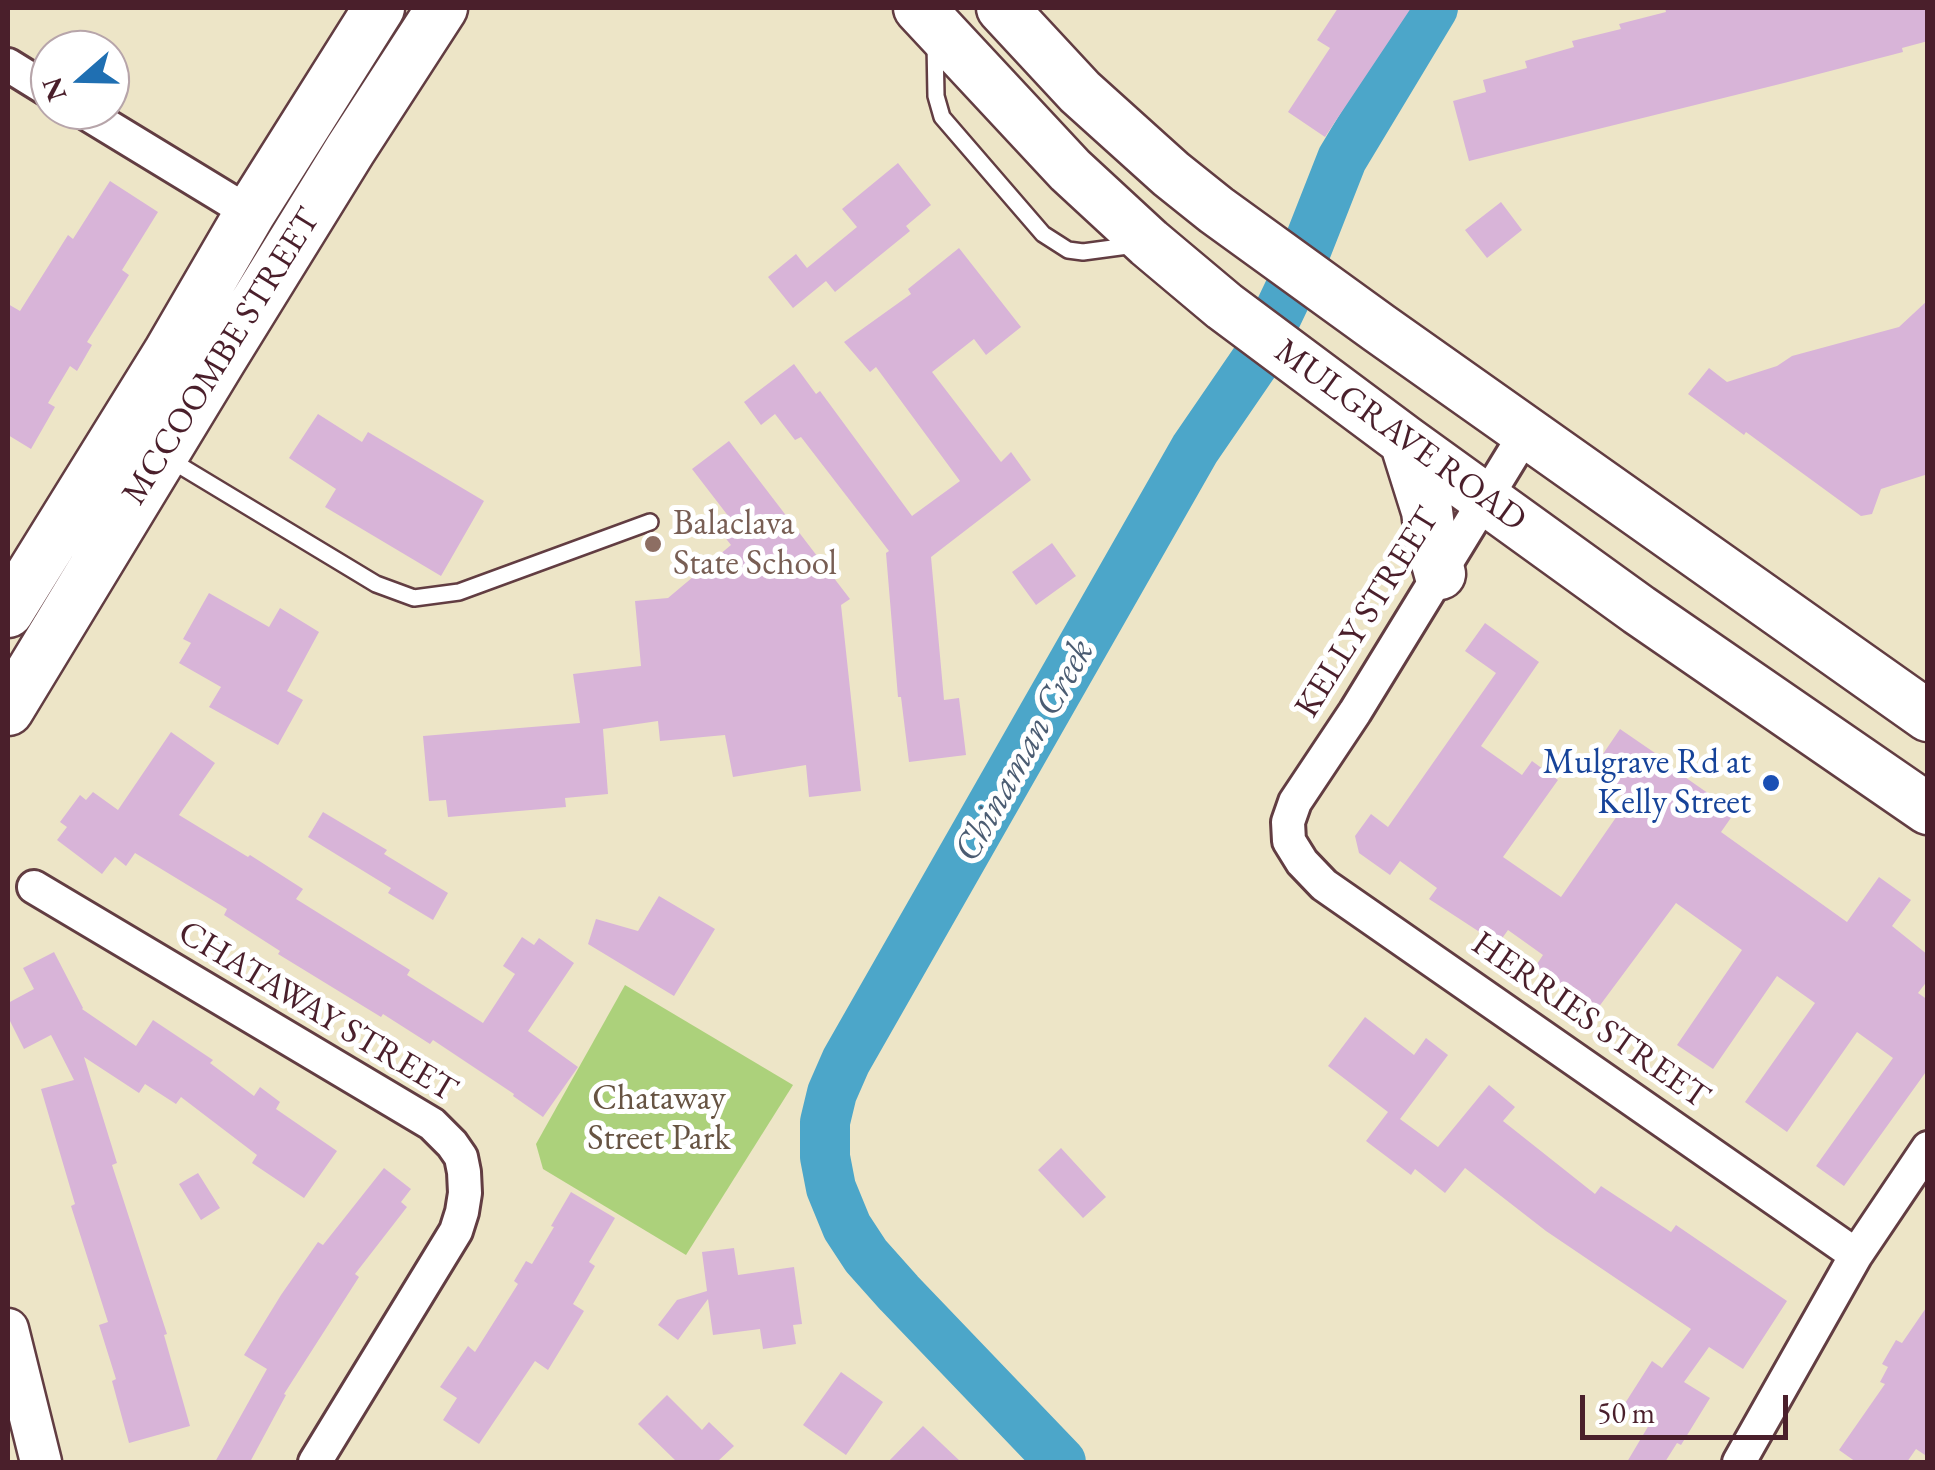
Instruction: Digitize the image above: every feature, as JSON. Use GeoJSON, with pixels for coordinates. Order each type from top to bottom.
{"type":"FeatureCollection","features":[{"type":"Feature","properties":{"kind":"main road","name":"MCCOOMBE STREET"},"geometry":{"type":"LineString","coordinates":[[9,609],[379,8]]}},
{"type":"Feature","properties":{"kind":"main road","name":"MCCOOMBE STREET"},"geometry":{"type":"LineString","coordinates":[[18,692],[151,457],[442,8]]}},
{"type":"Feature","properties":{"kind":"main road"},"geometry":{"type":"LineString","coordinates":[[1002,8],[1080,92],[1186,186],[1928,716]]}},
{"type":"Feature","properties":{"kind":"main road","name":"MULGRAVE ROAD"},"geometry":{"type":"LineString","coordinates":[[927,16],[1070,170],[1149,243],[1243,320],[1639,610],[1928,809]]}},
{"type":"Feature","properties":{"kind":"main road"},"geometry":{"type":"LineString","coordinates":[[1405,441],[1427,512],[1440,574]]}},
{"type":"Feature","properties":{"kind":"street"},"geometry":{"type":"LineString","coordinates":[[8,65],[30,79]]}},
{"type":"Feature","properties":{"kind":"street"},"geometry":{"type":"LineString","coordinates":[[114,130],[250,214]]}},
{"type":"Feature","properties":{"kind":"street","name":"KELLY STREET"},"geometry":{"type":"LineString","coordinates":[[1288,841],[1288,822],[1295,802],[1528,431]]}},
{"type":"Feature","properties":{"kind":"street"},"geometry":{"type":"LineString","coordinates":[[8,720],[18,692]]}},
{"type":"Feature","properties":{"kind":"street","name":"HERRIES STREET"},"geometry":{"type":"LineString","coordinates":[[1288,841],[1324,884],[1856,1255]]}},
{"type":"Feature","properties":{"kind":"street","name":"CHATAWAY STREET"},"geometry":{"type":"LineString","coordinates":[[34,888],[432,1124],[460,1157],[465,1192],[456,1231],[316,1462]]}},
{"type":"Feature","properties":{"kind":"street"},"geometry":{"type":"LineString","coordinates":[[1739,1462],[1856,1255],[1928,1148]]}},
{"type":"Feature","properties":{"kind":"street"},"geometry":{"type":"LineString","coordinates":[[8,1329],[41,1462]]}},
{"type":"Feature","properties":{"kind":"lane"},"geometry":{"type":"LineString","coordinates":[[927,16],[942,117],[1043,234],[1068,250],[1083,252],[1149,243]]}},
{"type":"Feature","properties":{"kind":"lane"},"geometry":{"type":"LineString","coordinates":[[151,457],[376,584],[414,598],[459,592],[650,522]]}},
{"type":"Feature","properties":{"kind":"lane"},"geometry":{"type":"LineString","coordinates":[[9,609],[64,555]]}},
{"type":"Feature","properties":{"kind":"green space","name":"Chataway Street Park"},"geometry":{"type":"Polygon","coordinates":[[[625,985],[793,1085],[686,1255],[543,1169],[536,1144],[625,985]]]}},
{"type":"Feature","properties":{"kind":"building"},"geometry":{"type":"Polygon","coordinates":[[[1338,8],[1411,8],[1325,137],[1288,112],[1330,48],[1317,40],[1338,8]]]}},
{"type":"Feature","properties":{"kind":"building"},"geometry":{"type":"Polygon","coordinates":[[[1665,8],[1928,8],[1928,41],[1902,48],[1903,52],[1469,161],[1453,101],[1486,92],[1483,80],[1527,68],[1525,61],[1574,47],[1572,41],[1621,29],[1619,24],[1666,12],[1665,8]]]}},
{"type":"Feature","properties":{"kind":"building"},"geometry":{"type":"Polygon","coordinates":[[[898,163],[931,205],[906,226],[910,231],[835,292],[826,281],[793,308],[768,277],[796,254],[807,268],[857,227],[842,209],[898,163]]]}},
{"type":"Feature","properties":{"kind":"building"},"geometry":{"type":"Polygon","coordinates":[[[110,181],[158,212],[122,270],[129,275],[87,342],[92,345],[77,371],[70,366],[48,403],[55,407],[31,449],[8,435],[8,304],[20,311],[68,235],[73,239],[110,181]]]}},
{"type":"Feature","properties":{"kind":"building"},"geometry":{"type":"Polygon","coordinates":[[[1501,202],[1522,230],[1487,258],[1465,230],[1501,202]]]}},
{"type":"Feature","properties":{"kind":"building"},"geometry":{"type":"Polygon","coordinates":[[[959,248],[1021,327],[986,355],[974,339],[932,372],[1001,462],[1011,452],[1031,480],[931,557],[944,700],[959,698],[966,755],[909,762],[898,697],[886,553],[889,551],[801,437],[795,440],[775,414],[761,425],[744,402],[794,364],[816,394],[820,391],[912,516],[960,481],[876,367],[870,372],[844,342],[911,294],[908,289],[959,248]]]}},
{"type":"Feature","properties":{"kind":"building"},"geometry":{"type":"Polygon","coordinates":[[[1928,300],[1928,474],[1881,489],[1872,514],[1861,516],[1688,394],[1709,368],[1727,382],[1777,366],[1792,356],[1899,327],[1928,300]]]}},
{"type":"Feature","properties":{"kind":"building"},"geometry":{"type":"Polygon","coordinates":[[[318,414],[362,442],[368,432],[484,501],[441,576],[325,507],[336,489],[289,458],[318,414]]]}},
{"type":"Feature","properties":{"kind":"building"},"geometry":{"type":"Polygon","coordinates":[[[729,441],[850,599],[841,605],[861,791],[809,797],[806,765],[733,777],[725,735],[660,741],[658,721],[603,729],[608,794],[565,798],[566,807],[448,817],[446,800],[429,801],[423,736],[580,723],[573,674],[641,666],[635,601],[668,598],[731,545],[716,526],[729,517],[692,469],[729,441]]]}},
{"type":"Feature","properties":{"kind":"building"},"geometry":{"type":"Polygon","coordinates":[[[1052,543],[1076,576],[1036,605],[1012,572],[1052,543]]]}},
{"type":"Feature","properties":{"kind":"building"},"geometry":{"type":"Polygon","coordinates":[[[209,593],[269,627],[280,608],[319,632],[287,691],[303,700],[278,745],[209,707],[221,687],[179,663],[191,643],[183,639],[209,593]]]}},
{"type":"Feature","properties":{"kind":"building"},"geometry":{"type":"Polygon","coordinates":[[[1485,623],[1539,662],[1481,746],[1522,775],[1532,761],[1558,780],[1503,857],[1561,897],[1628,800],[1590,773],[1620,729],[1735,812],[1721,832],[1847,922],[1879,877],[1911,900],[1892,926],[1928,955],[1928,980],[1918,993],[1928,1000],[1928,1069],[1844,1186],[1816,1166],[1893,1058],[1857,1032],[1787,1132],[1745,1102],[1815,1003],[1777,976],[1713,1069],[1677,1045],[1742,950],[1676,903],[1598,1008],[1564,982],[1560,988],[1533,970],[1543,955],[1508,930],[1498,944],[1429,899],[1437,888],[1400,861],[1390,875],[1359,853],[1355,836],[1371,814],[1388,827],[1496,673],[1465,651],[1485,623]]]}},
{"type":"Feature","properties":{"kind":"building"},"geometry":{"type":"Polygon","coordinates":[[[171,732],[215,763],[179,815],[303,889],[296,899],[410,970],[407,975],[483,1023],[515,974],[503,966],[522,937],[534,945],[539,938],[574,963],[528,1031],[578,1067],[543,1117],[433,1040],[430,1044],[383,1014],[381,1017],[278,954],[280,951],[224,915],[227,909],[135,853],[126,866],[115,857],[102,874],[57,840],[67,827],[60,822],[80,795],[86,800],[93,792],[118,810],[171,732]]]}},
{"type":"Feature","properties":{"kind":"building"},"geometry":{"type":"Polygon","coordinates":[[[323,812],[448,893],[433,920],[388,893],[391,888],[308,837],[323,812]]]}},
{"type":"Feature","properties":{"kind":"building"},"geometry":{"type":"Polygon","coordinates":[[[659,896],[715,929],[674,996],[588,944],[596,919],[638,931],[659,896]]]}},
{"type":"Feature","properties":{"kind":"building"},"geometry":{"type":"Polygon","coordinates":[[[54,952],[82,1009],[136,1046],[153,1020],[213,1060],[210,1063],[254,1096],[260,1087],[280,1102],[276,1109],[337,1151],[304,1198],[252,1163],[257,1155],[181,1097],[176,1104],[145,1084],[139,1093],[84,1057],[117,1163],[112,1165],[167,1334],[164,1335],[190,1426],[129,1443],[112,1381],[116,1379],[99,1325],[108,1322],[71,1206],[75,1204],[41,1089],[74,1080],[51,1035],[24,1049],[8,1017],[8,1003],[34,989],[23,968],[54,952]]]}},
{"type":"Feature","properties":{"kind":"building"},"geometry":{"type":"Polygon","coordinates":[[[1365,1017],[1414,1055],[1426,1038],[1448,1055],[1400,1119],[1438,1147],[1489,1085],[1515,1107],[1503,1121],[1595,1194],[1601,1186],[1671,1232],[1676,1225],[1787,1301],[1743,1369],[1709,1347],[1684,1382],[1710,1398],[1681,1445],[1677,1443],[1665,1462],[1627,1462],[1649,1425],[1622,1408],[1652,1361],[1662,1368],[1691,1329],[1546,1231],[1465,1168],[1445,1193],[1415,1169],[1411,1175],[1366,1141],[1388,1112],[1328,1066],[1365,1017]]]}},
{"type":"Feature","properties":{"kind":"building"},"geometry":{"type":"Polygon","coordinates":[[[1061,1148],[1106,1197],[1083,1218],[1038,1170],[1061,1148]]]}},
{"type":"Feature","properties":{"kind":"building"},"geometry":{"type":"Polygon","coordinates":[[[384,1168],[411,1189],[401,1202],[407,1207],[355,1274],[359,1277],[284,1394],[250,1462],[215,1462],[267,1369],[244,1355],[318,1242],[323,1245],[384,1168]]]}},
{"type":"Feature","properties":{"kind":"building"},"geometry":{"type":"Polygon","coordinates":[[[198,1173],[220,1208],[201,1220],[179,1184],[198,1173]]]}},
{"type":"Feature","properties":{"kind":"building"},"geometry":{"type":"Polygon","coordinates":[[[571,1192],[615,1218],[589,1262],[595,1266],[573,1304],[584,1311],[548,1370],[535,1361],[479,1444],[443,1420],[457,1398],[440,1387],[468,1346],[475,1352],[518,1284],[514,1281],[526,1261],[532,1264],[571,1192]]]}},
{"type":"Feature","properties":{"kind":"building"},"geometry":{"type":"Polygon","coordinates":[[[734,1248],[738,1275],[794,1267],[802,1324],[793,1325],[796,1344],[763,1349],[760,1329],[713,1335],[708,1299],[678,1340],[658,1325],[677,1300],[707,1291],[702,1252],[734,1248]]]}},
{"type":"Feature","properties":{"kind":"building"},"geometry":{"type":"Polygon","coordinates":[[[1928,1305],[1928,1457],[1916,1449],[1907,1462],[1856,1462],[1839,1450],[1885,1384],[1880,1382],[1888,1367],[1882,1364],[1896,1340],[1902,1343],[1928,1305]]]}},
{"type":"Feature","properties":{"kind":"building"},"geometry":{"type":"Polygon","coordinates":[[[841,1372],[883,1402],[846,1455],[803,1425],[841,1372]]]}},
{"type":"Feature","properties":{"kind":"building"},"geometry":{"type":"Polygon","coordinates":[[[667,1395],[702,1430],[709,1422],[734,1446],[717,1462],[677,1462],[638,1424],[667,1395]]]}},
{"type":"Feature","properties":{"kind":"building"},"geometry":{"type":"Polygon","coordinates":[[[923,1426],[961,1462],[888,1462],[923,1426]]]}},
{"type":"Feature","properties":{"kind":"waterway","name":"Chinaman Creek"},"geometry":{"type":"LineString","coordinates":[[1061,1462],[899,1293],[866,1256],[847,1227],[831,1188],[825,1157],[825,1122],[832,1093],[846,1061],[1195,449],[1256,360],[1296,276],[1342,159],[1433,8]]}},
{"type":"Feature","properties":{"kind":"place","name":"Balaclava State School"},"geometry":{"type":"Point","coordinates":[653,544]}},
{"type":"Feature","properties":{"kind":"place","name":"Mulgrave Rd at Kelly Street"},"geometry":{"type":"Point","coordinates":[1771,783]}}]}
